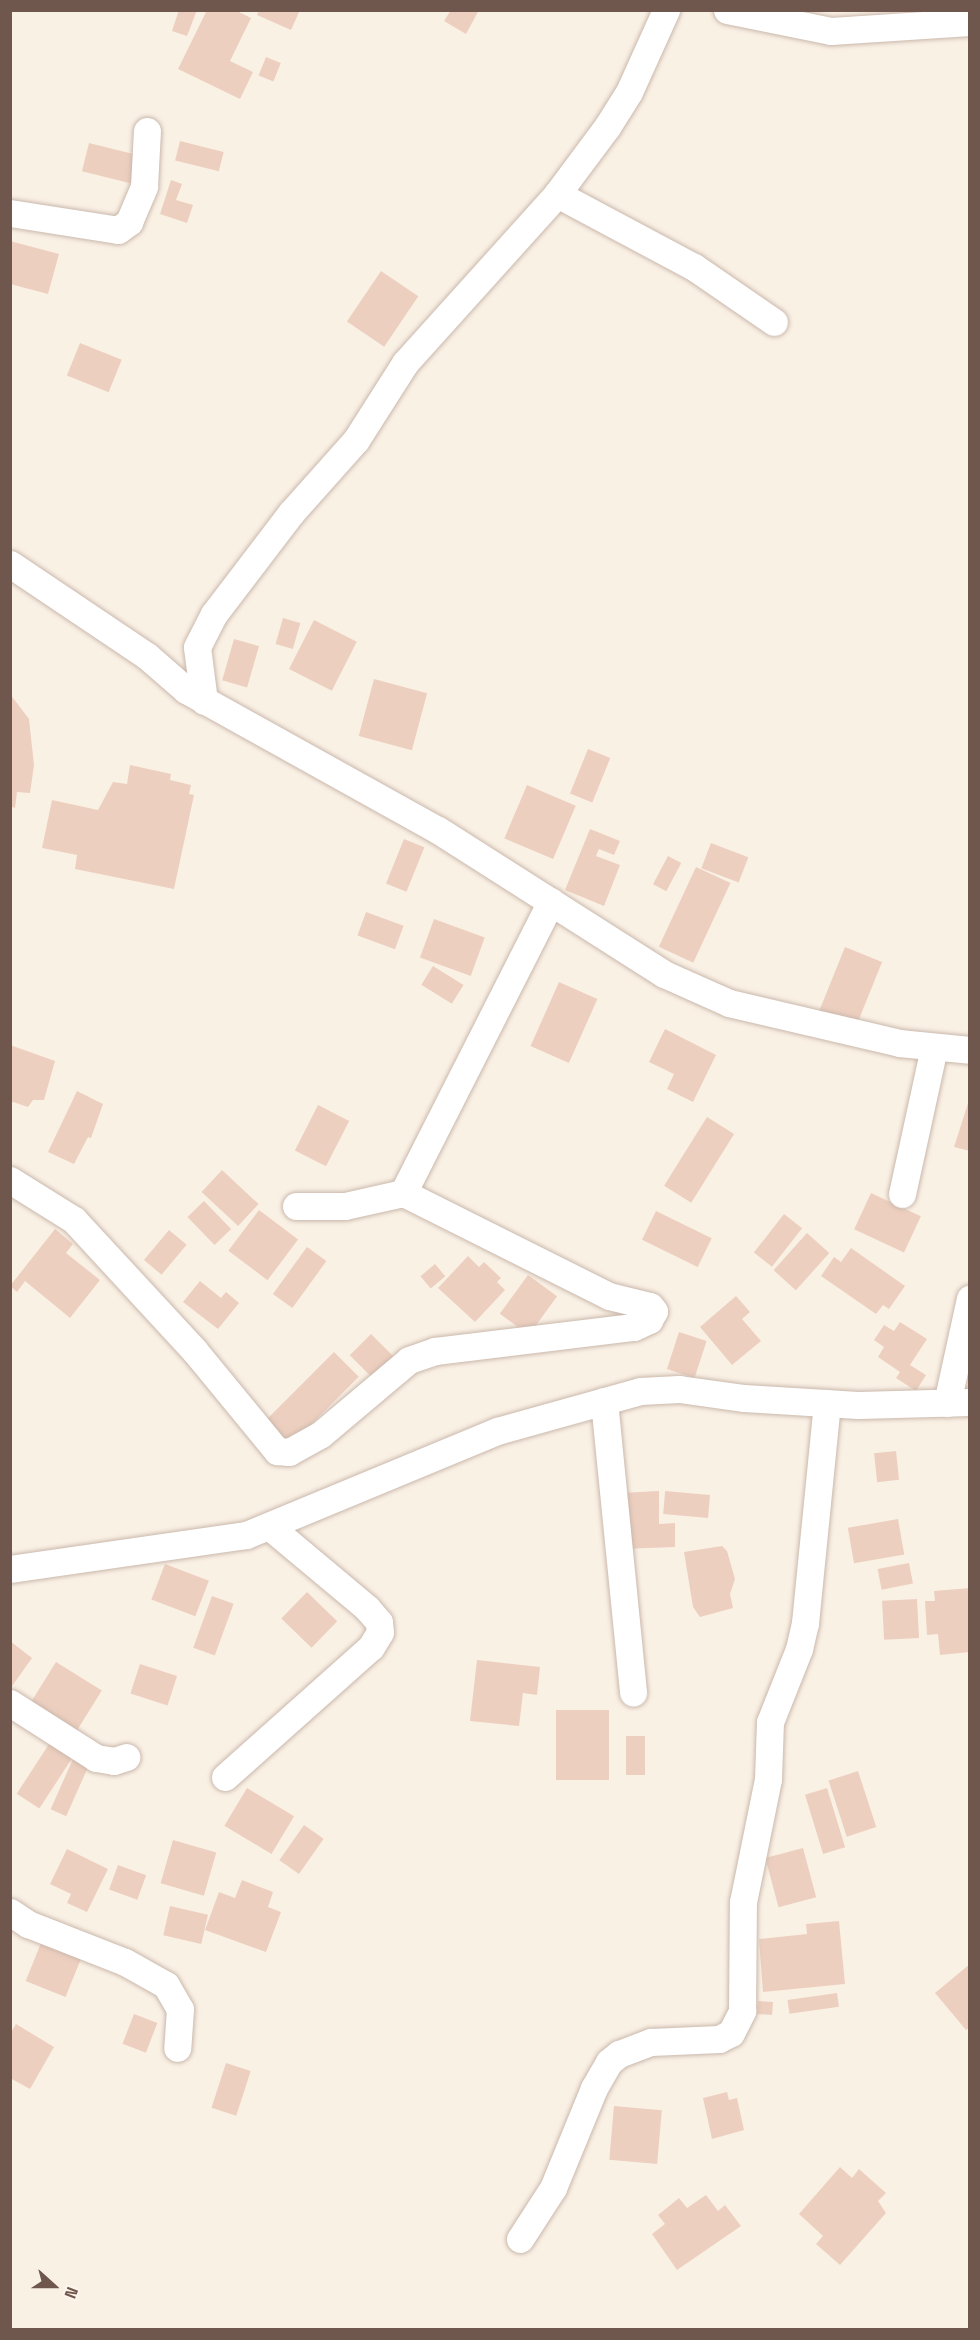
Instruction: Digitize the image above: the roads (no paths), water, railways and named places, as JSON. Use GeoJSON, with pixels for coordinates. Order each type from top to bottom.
{"type":"FeatureCollection","features":[{"type":"Feature","properties":{"kind":"street"},"geometry":{"type":"LineString","coordinates":[[204,700],[197,647],[214,614],[291,513],[356,441],[405,363],[557,194],[629,92],[666,10]]}},
{"type":"Feature","properties":{"kind":"street"},"geometry":{"type":"LineString","coordinates":[[727,10],[831,31],[969,22]]}},
{"type":"Feature","properties":{"kind":"street"},"geometry":{"type":"LineString","coordinates":[[10,213],[118,230],[129,222],[144,186],[147,131]]}},
{"type":"Feature","properties":{"kind":"street"},"geometry":{"type":"LineString","coordinates":[[557,194],[694,267],[774,322]]}},
{"type":"Feature","properties":{"kind":"street"},"geometry":{"type":"LineString","coordinates":[[10,564],[147,656],[204,700],[438,830],[664,975],[729,1003],[899,1043],[969,1050]]}},
{"type":"Feature","properties":{"kind":"street"},"geometry":{"type":"LineString","coordinates":[[403,1193],[551,901]]}},
{"type":"Feature","properties":{"kind":"street"},"geometry":{"type":"LineString","coordinates":[[902,1194],[934,1047]]}},
{"type":"Feature","properties":{"kind":"street"},"geometry":{"type":"LineString","coordinates":[[10,1180],[74,1221],[194,1350],[277,1451],[289,1452],[320,1435],[409,1360],[435,1351],[634,1327],[649,1320],[654,1311],[650,1306],[609,1296],[403,1193],[345,1206],[297,1206]]}},
{"type":"Feature","properties":{"kind":"street"},"geometry":{"type":"LineString","coordinates":[[10,1569],[246,1535],[498,1431],[659,1388],[827,1403],[958,1403],[969,1298]]}},
{"type":"Feature","properties":{"kind":"street"},"geometry":{"type":"LineString","coordinates":[[604,1401],[633,1693]]}},
{"type":"Feature","properties":{"kind":"street"},"geometry":{"type":"LineString","coordinates":[[520,2239],[553,2188],[594,2088],[609,2062],[618,2054],[651,2042],[719,2039],[731,2033],[742,2011],[743,1902],[768,1779],[770,1722],[800,1649],[805,1623],[827,1403]]}},
{"type":"Feature","properties":{"kind":"street"},"geometry":{"type":"LineString","coordinates":[[225,1776],[371,1647],[380,1632],[380,1622],[367,1608],[269,1526]]}},
{"type":"Feature","properties":{"kind":"street"},"geometry":{"type":"LineString","coordinates":[[10,1703],[96,1758],[114,1761],[126,1757]]}},
{"type":"Feature","properties":{"kind":"street"},"geometry":{"type":"LineString","coordinates":[[10,1912],[28,1924],[125,1962],[166,1985],[180,2009],[177,2048]]}}]}
